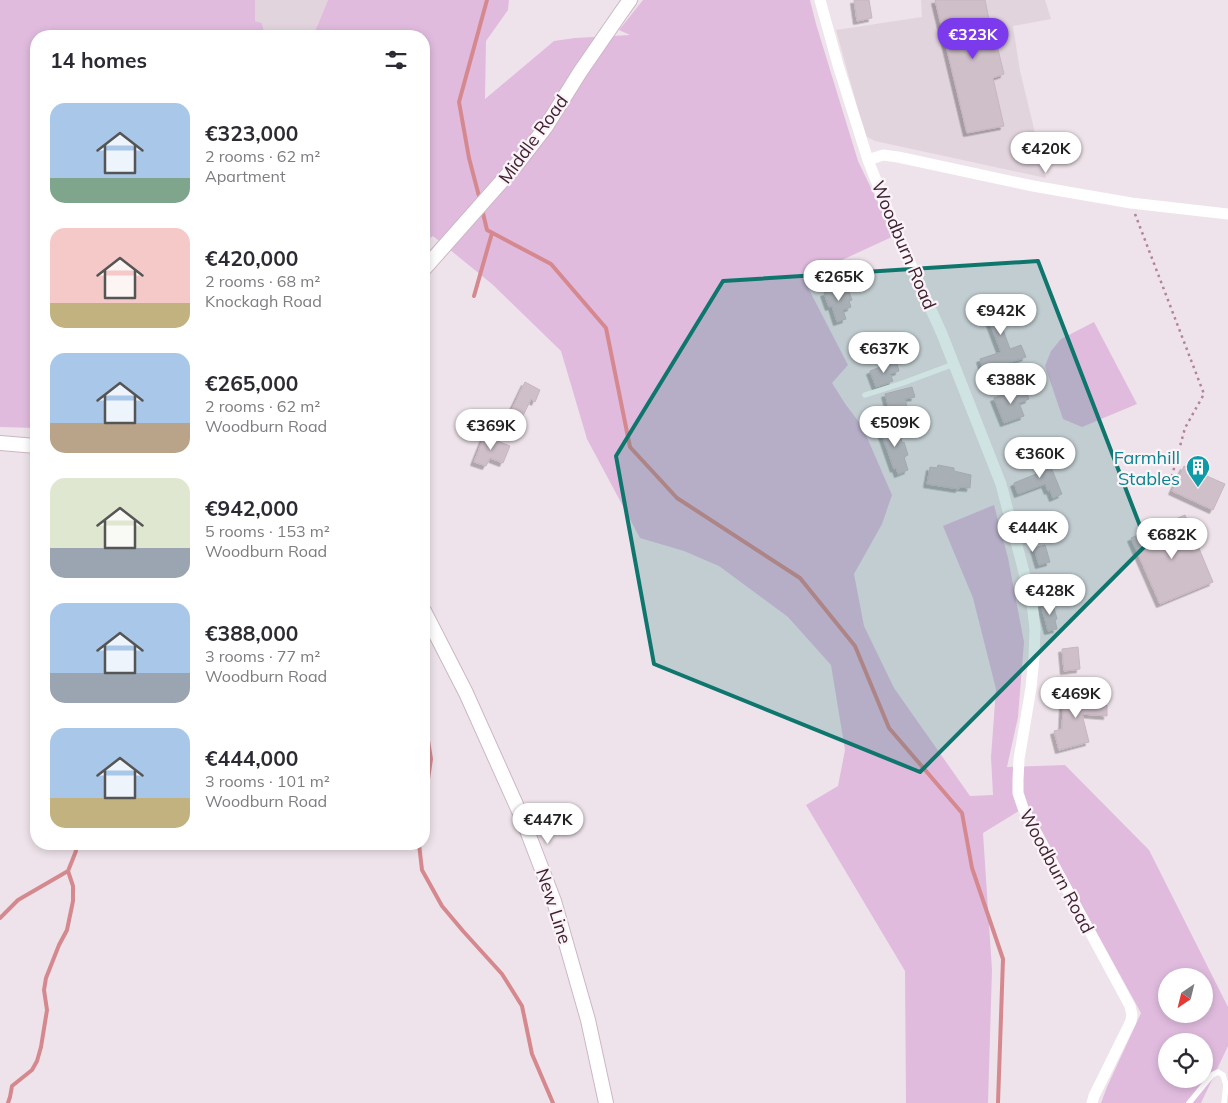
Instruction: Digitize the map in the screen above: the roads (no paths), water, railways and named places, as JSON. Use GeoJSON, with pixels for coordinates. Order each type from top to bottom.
{"type":"FeatureCollection","features":[{"type":"Feature","properties":{"kind":"main road","name":"Middle Road"},"geometry":{"type":"LineString","coordinates":[[430,262],[497,188],[545,128],[580,72],[630,0]]}},
{"type":"Feature","properties":{"kind":"main road"},"geometry":{"type":"LineString","coordinates":[[0,442],[30,445]]}},
{"type":"Feature","properties":{"kind":"main road","name":"New Line"},"geometry":{"type":"LineString","coordinates":[[430,623],[466,693],[523,820],[554,901],[588,1020],[606,1103]]}},
{"type":"Feature","properties":{"kind":"street","name":"Woodburn Road"},"geometry":{"type":"LineString","coordinates":[[820,0],[868,160],[897,234],[938,325],[1002,484],[1032,603],[1035,621],[1034,657],[1031,688],[1019,759],[1018,793],[1023,808],[1130,1006],[1132,1015],[1131,1021],[1092,1103]]}},
{"type":"Feature","properties":{"kind":"street"},"geometry":{"type":"LineString","coordinates":[[868,160],[883,156],[898,156],[1033,186],[1131,203],[1228,214]]}},
{"type":"Feature","properties":{"kind":"lane"},"geometry":{"type":"LineString","coordinates":[[865,395],[954,364]]}},
{"type":"Feature","properties":{"kind":"lane"},"geometry":{"type":"LineString","coordinates":[[1189,1103],[1212,1075],[1218,1072],[1223,1075],[1226,1085],[1224,1103]]}},
{"type":"Feature","properties":{"kind":"waterway"},"geometry":{"type":"LineString","coordinates":[[480,200],[469,158],[459,102],[487,0]]}},
{"type":"Feature","properties":{"kind":"waterway"},"geometry":{"type":"LineString","coordinates":[[482,209],[487,230],[551,264],[606,328],[630,447],[677,498],[800,578],[855,646],[889,728],[962,813],[972,868],[1003,959],[998,1103]]}},
{"type":"Feature","properties":{"kind":"waterway"},"geometry":{"type":"LineString","coordinates":[[474,296],[492,233]]}},
{"type":"Feature","properties":{"kind":"waterway"},"geometry":{"type":"LineString","coordinates":[[430,753],[430,766]]}},
{"type":"Feature","properties":{"kind":"waterway"},"geometry":{"type":"LineString","coordinates":[[0,918],[18,900],[68,871],[76,850]]}},
{"type":"Feature","properties":{"kind":"waterway"},"geometry":{"type":"LineString","coordinates":[[420,850],[422,870],[442,906],[502,974],[522,1006],[532,1054],[553,1103]]}},
{"type":"Feature","properties":{"kind":"waterway"},"geometry":{"type":"LineString","coordinates":[[8,1103],[12,1086],[32,1070],[41,1047],[47,1010],[44,990],[46,978],[67,930],[73,901],[73,886],[68,871]]}},
{"type":"Feature","properties":{"kind":"place","name":"Farmhill Stables"},"geometry":{"type":"Point","coordinates":[1198,488]}}]}
